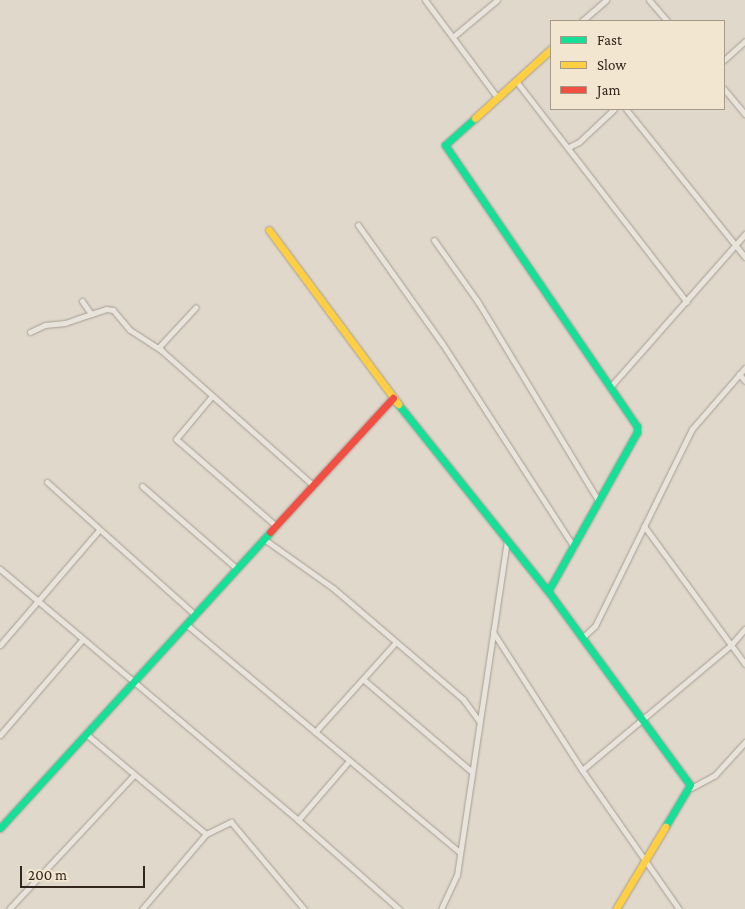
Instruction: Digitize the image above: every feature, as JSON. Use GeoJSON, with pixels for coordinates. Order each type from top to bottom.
{"type":"FeatureCollection","features":[{"type":"Feature","properties":{"kind":"street"},"geometry":{"type":"LineString","coordinates":[[426,0],[497,97]]}},
{"type":"Feature","properties":{"kind":"street"},"geometry":{"type":"LineString","coordinates":[[454,36],[497,0]]}},
{"type":"Feature","properties":{"kind":"street"},"geometry":{"type":"LineString","coordinates":[[583,20],[606,0]]}},
{"type":"Feature","properties":{"kind":"street"},"geometry":{"type":"LineString","coordinates":[[649,0],[665,20]]}},
{"type":"Feature","properties":{"kind":"street"},"geometry":{"type":"LineString","coordinates":[[725,59],[745,41]]}},
{"type":"Feature","properties":{"kind":"street"},"geometry":{"type":"LineString","coordinates":[[548,591],[575,548],[638,432],[637,426],[445,145],[550,50]]}},
{"type":"Feature","properties":{"kind":"street"},"geometry":{"type":"LineString","coordinates":[[516,81],[687,302]]}},
{"type":"Feature","properties":{"kind":"street"},"geometry":{"type":"LineString","coordinates":[[725,90],[745,114]]}},
{"type":"Feature","properties":{"kind":"street"},"geometry":{"type":"LineString","coordinates":[[568,147],[579,142],[613,110]]}},
{"type":"Feature","properties":{"kind":"street"},"geometry":{"type":"LineString","coordinates":[[627,110],[745,257]]}},
{"type":"Feature","properties":{"kind":"street"},"geometry":{"type":"LineString","coordinates":[[358,225],[442,343],[575,548]]}},
{"type":"Feature","properties":{"kind":"street"},"geometry":{"type":"LineString","coordinates":[[269,230],[393,398],[583,637],[691,788]]}},
{"type":"Feature","properties":{"kind":"street"},"geometry":{"type":"LineString","coordinates":[[611,386],[745,234]]}},
{"type":"Feature","properties":{"kind":"street"},"geometry":{"type":"LineString","coordinates":[[434,240],[478,302],[599,503]]}},
{"type":"Feature","properties":{"kind":"street"},"geometry":{"type":"LineString","coordinates":[[82,301],[91,314]]}},
{"type":"Feature","properties":{"kind":"street"},"geometry":{"type":"LineString","coordinates":[[162,351],[159,347],[196,307]]}},
{"type":"Feature","properties":{"kind":"street"},"geometry":{"type":"LineString","coordinates":[[30,332],[45,325],[65,323],[106,309],[113,310],[130,330],[162,351],[312,484]]}},
{"type":"Feature","properties":{"kind":"street"},"geometry":{"type":"LineString","coordinates":[[583,637],[595,626],[692,429],[745,368]]}},
{"type":"Feature","properties":{"kind":"street"},"geometry":{"type":"LineString","coordinates":[[739,374],[745,381]]}},
{"type":"Feature","properties":{"kind":"street"},"geometry":{"type":"LineString","coordinates":[[212,396],[176,439],[275,524]]}},
{"type":"Feature","properties":{"kind":"street"},"geometry":{"type":"LineString","coordinates":[[0,828],[133,681],[187,625],[236,568],[264,539],[275,524],[393,398]]}},
{"type":"Feature","properties":{"kind":"street"},"geometry":{"type":"LineString","coordinates":[[47,482],[98,531],[195,615]]}},
{"type":"Feature","properties":{"kind":"street"},"geometry":{"type":"LineString","coordinates":[[142,486],[236,568]]}},
{"type":"Feature","properties":{"kind":"street"},"geometry":{"type":"LineString","coordinates":[[644,526],[745,664]]}},
{"type":"Feature","properties":{"kind":"street"},"geometry":{"type":"LineString","coordinates":[[0,645],[98,531]]}},
{"type":"Feature","properties":{"kind":"street"},"geometry":{"type":"LineString","coordinates":[[264,539],[334,588],[463,699],[479,721]]}},
{"type":"Feature","properties":{"kind":"street"},"geometry":{"type":"LineString","coordinates":[[442,909],[455,883],[507,541]]}},
{"type":"Feature","properties":{"kind":"street"},"geometry":{"type":"LineString","coordinates":[[0,569],[298,820],[399,909]]}},
{"type":"Feature","properties":{"kind":"street"},"geometry":{"type":"LineString","coordinates":[[187,625],[459,852]]}},
{"type":"Feature","properties":{"kind":"street"},"geometry":{"type":"LineString","coordinates":[[582,770],[730,646],[745,629]]}},
{"type":"Feature","properties":{"kind":"street"},"geometry":{"type":"LineString","coordinates":[[493,632],[582,770],[679,909]]}},
{"type":"Feature","properties":{"kind":"street"},"geometry":{"type":"LineString","coordinates":[[0,735],[83,639]]}},
{"type":"Feature","properties":{"kind":"street"},"geometry":{"type":"LineString","coordinates":[[315,732],[364,680],[396,642]]}},
{"type":"Feature","properties":{"kind":"street"},"geometry":{"type":"LineString","coordinates":[[364,680],[472,771]]}},
{"type":"Feature","properties":{"kind":"street"},"geometry":{"type":"LineString","coordinates":[[86,734],[206,834]]}},
{"type":"Feature","properties":{"kind":"street"},"geometry":{"type":"LineString","coordinates":[[616,909],[644,858],[691,788],[715,776],[745,742]]}},
{"type":"Feature","properties":{"kind":"street"},"geometry":{"type":"LineString","coordinates":[[298,820],[350,762]]}},
{"type":"Feature","properties":{"kind":"street"},"geometry":{"type":"LineString","coordinates":[[9,909],[134,775]]}},
{"type":"Feature","properties":{"kind":"street"},"geometry":{"type":"LineString","coordinates":[[142,909],[206,834],[231,822],[304,909]]}},
{"type":"Feature","properties":{"kind":"traffic: fast"},"geometry":{"type":"LineString","coordinates":[[475,118],[445,145],[637,426],[637,432],[548,591]]}},
{"type":"Feature","properties":{"kind":"traffic: fast"},"geometry":{"type":"LineString","coordinates":[[398,404],[548,591],[690,785],[665,827]]}},
{"type":"Feature","properties":{"kind":"traffic: fast"},"geometry":{"type":"LineString","coordinates":[[0,828],[270,532]]}},
{"type":"Feature","properties":{"kind":"traffic: slow"},"geometry":{"type":"LineString","coordinates":[[475,118],[550,50]]}},
{"type":"Feature","properties":{"kind":"traffic: slow"},"geometry":{"type":"LineString","coordinates":[[269,230],[398,404]]}},
{"type":"Feature","properties":{"kind":"traffic: slow"},"geometry":{"type":"LineString","coordinates":[[616,909],[665,827]]}},
{"type":"Feature","properties":{"kind":"traffic: jam"},"geometry":{"type":"LineString","coordinates":[[270,532],[393,398]]}}]}
